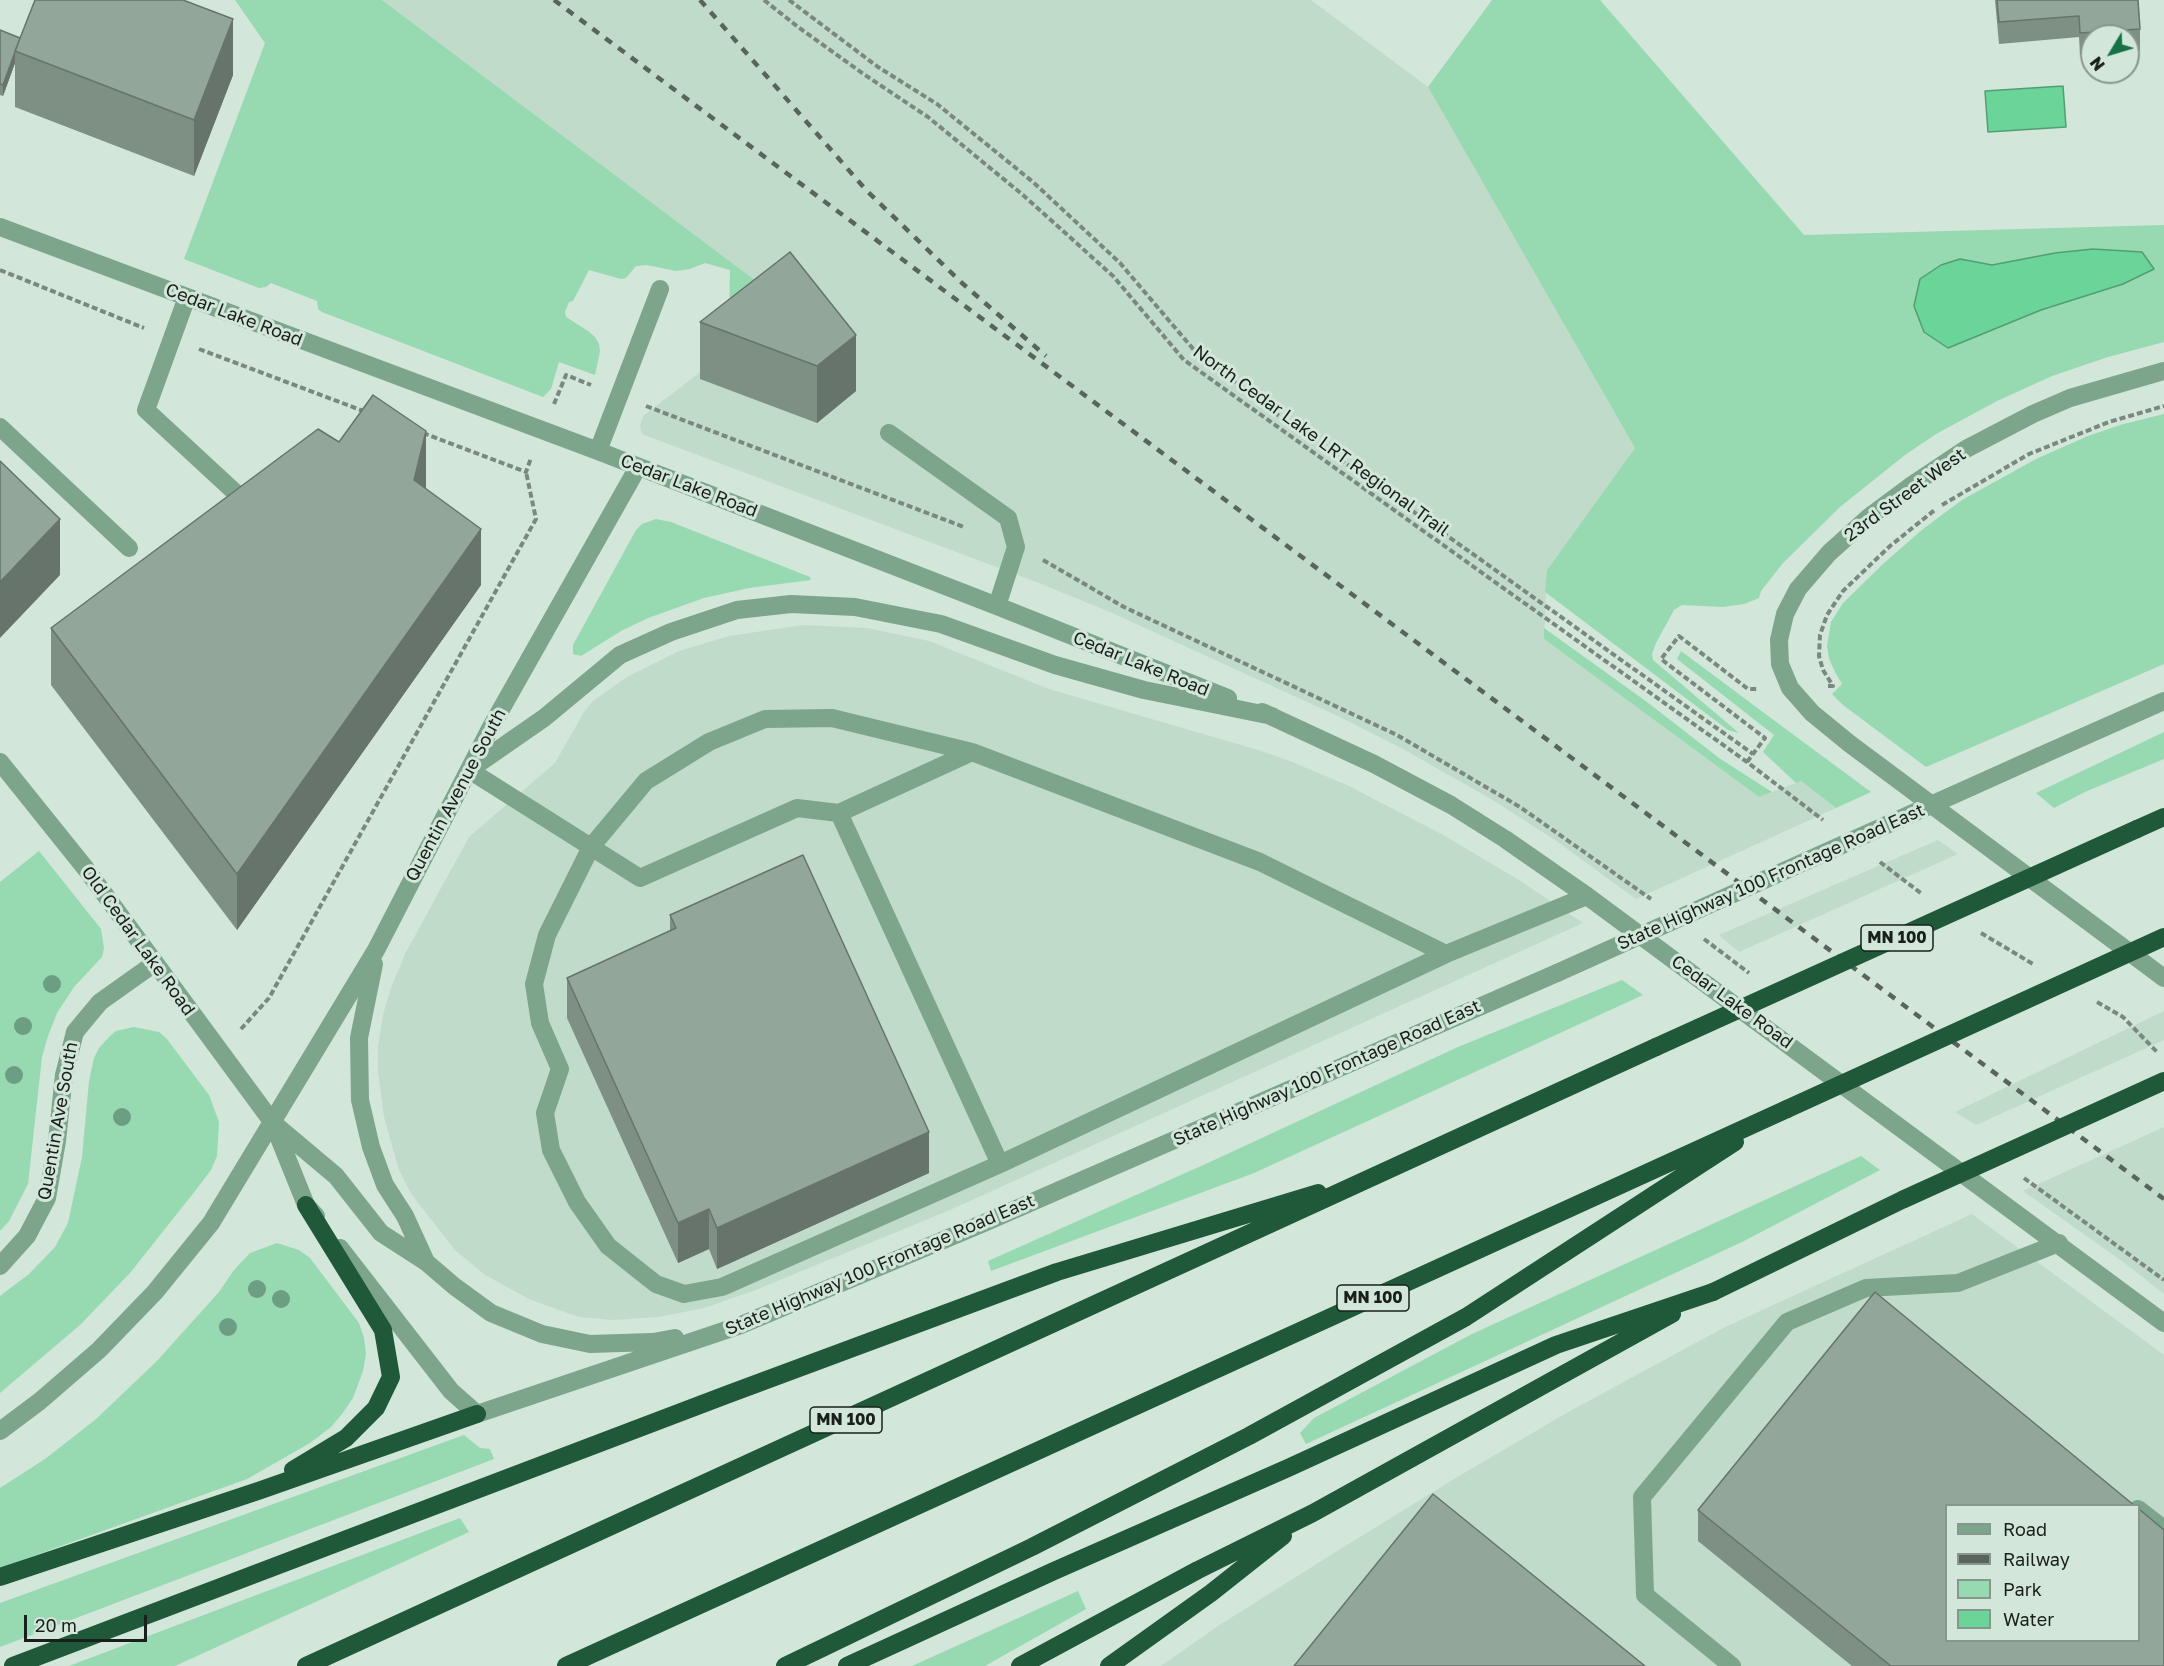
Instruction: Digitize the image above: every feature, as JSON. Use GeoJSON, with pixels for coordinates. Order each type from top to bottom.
{"type":"FeatureCollection","features":[{"type":"Feature","properties":{"kind":"highway","name":"MN 100"},"geometry":{"type":"LineString","coordinates":[[306,1666],[1656,1047],[2164,818]]}},
{"type":"Feature","properties":{"kind":"highway","name":"MN 100"},"geometry":{"type":"LineString","coordinates":[[566,1666],[2164,937]]}},
{"type":"Feature","properties":{"kind":"highway"},"geometry":{"type":"LineString","coordinates":[[1020,1666],[1198,1570],[1313,1513],[1713,1292],[1902,1200],[2164,1081]]}},
{"type":"Feature","properties":{"kind":"highway"},"geometry":{"type":"LineString","coordinates":[[785,1666],[1032,1547],[1239,1441],[1466,1317],[1787,1109]]}},
{"type":"Feature","properties":{"kind":"highway"},"geometry":{"type":"LineString","coordinates":[[13,1666],[1057,1272],[1386,1172]]}},
{"type":"Feature","properties":{"kind":"highway"},"geometry":{"type":"LineString","coordinates":[[261,1490],[346,1438],[376,1408],[391,1377],[383,1330],[306,1205]]}},
{"type":"Feature","properties":{"kind":"highway"},"geometry":{"type":"LineString","coordinates":[[848,1666],[1064,1566],[1288,1468],[1556,1345],[1713,1292]]}},
{"type":"Feature","properties":{"kind":"highway"},"geometry":{"type":"LineString","coordinates":[[0,1577],[261,1490],[477,1414]]}},
{"type":"Feature","properties":{"kind":"highway"},"geometry":{"type":"LineString","coordinates":[[1109,1666],[1211,1593],[1313,1513]]}},
{"type":"Feature","properties":{"kind":"street","name":"Cedar Lake Road"},"geometry":{"type":"LineString","coordinates":[[0,227],[638,467],[997,606],[1272,716],[1374,764],[1451,804],[1587,896],[2059,1243],[2164,1323]]}},
{"type":"Feature","properties":{"kind":"street"},"geometry":{"type":"LineString","coordinates":[[598,452],[660,289]]}},
{"type":"Feature","properties":{"kind":"street"},"geometry":{"type":"LineString","coordinates":[[187,297],[146,410],[266,522]]}},
{"type":"Feature","properties":{"kind":"street","name":"23rd Street West"},"geometry":{"type":"LineString","coordinates":[[2164,371],[2070,398],[2033,414],[1966,449],[1912,485],[1869,517],[1828,554],[1798,589],[1785,614],[1779,640],[1780,664],[1790,688],[1812,713],[1850,744],[2164,978]]}},
{"type":"Feature","properties":{"kind":"street"},"geometry":{"type":"LineString","coordinates":[[0,427],[129,548]]}},
{"type":"Feature","properties":{"kind":"street"},"geometry":{"type":"LineString","coordinates":[[889,433],[1008,518],[1016,547],[997,606]]}},
{"type":"Feature","properties":{"kind":"street","name":"Quentin Avenue South"},"geometry":{"type":"LineString","coordinates":[[273,1123],[376,950],[491,727],[638,467]]}},
{"type":"Feature","properties":{"kind":"street"},"geometry":{"type":"LineString","coordinates":[[972,752],[839,813],[797,808],[640,878],[470,770],[544,718],[620,655],[670,632],[737,610],[791,604],[855,607],[941,624],[1055,665],[1144,690],[1272,716]]}},
{"type":"Feature","properties":{"kind":"street","name":"State Highway 100 Frontage Road East"},"geometry":{"type":"LineString","coordinates":[[477,1414],[741,1325],[984,1223],[1557,973],[2164,701]]}},
{"type":"Feature","properties":{"kind":"street"},"geometry":{"type":"LineString","coordinates":[[1446,954],[1260,862],[972,752],[832,718],[765,719],[709,742],[646,781],[591,847],[547,935],[534,984],[540,1023],[560,1069],[545,1113],[551,1150],[577,1203],[608,1246],[656,1284],[684,1294],[722,1287],[1000,1164],[1446,954],[1587,896]]}},
{"type":"Feature","properties":{"kind":"street","name":"Old Cedar Lake Road"},"geometry":{"type":"LineString","coordinates":[[0,762],[86,869],[273,1123],[336,1176],[381,1233],[426,1262],[491,1313],[542,1334],[590,1344],[653,1342],[741,1325]]}},
{"type":"Feature","properties":{"kind":"street"},"geometry":{"type":"LineString","coordinates":[[839,813],[1000,1164]]}},
{"type":"Feature","properties":{"kind":"street"},"geometry":{"type":"LineString","coordinates":[[376,950],[359,1038],[360,1100],[371,1147],[385,1185],[405,1216],[426,1262]]}},
{"type":"Feature","properties":{"kind":"street","name":"Quentin Ave South"},"geometry":{"type":"LineString","coordinates":[[0,1266],[27,1236],[47,1198],[57,1141],[64,1075],[75,1032],[100,1002],[155,963]]}},
{"type":"Feature","properties":{"kind":"street"},"geometry":{"type":"LineString","coordinates":[[0,1431],[40,1401],[99,1350],[155,1292],[210,1223],[273,1123]]}},
{"type":"Feature","properties":{"kind":"street","name":"Old Cedar Lake Road"},"geometry":{"type":"LineString","coordinates":[[273,1123],[306,1205],[451,1391],[477,1414]]}},
{"type":"Feature","properties":{"kind":"street"},"geometry":{"type":"LineString","coordinates":[[1732,1666],[1644,1595],[1642,1497],[1787,1322],[1866,1288],[1958,1283],[2059,1243]]}},
{"type":"Feature","properties":{"kind":"street"},"geometry":{"type":"LineString","coordinates":[[1866,1288],[1884,1303]]}},
{"type":"Feature","properties":{"kind":"street"},"geometry":{"type":"LineString","coordinates":[[2140,1510],[2164,1529]]}},
{"type":"Feature","properties":{"kind":"path","name":"North Cedar Lake LRT Regional Trail"},"geometry":{"type":"LineString","coordinates":[[764,0],[865,75],[928,117],[1023,195],[1113,276],[1184,360],[1746,762],[1753,754]]}},
{"type":"Feature","properties":{"kind":"path"},"geometry":{"type":"LineString","coordinates":[[789,0],[878,67],[937,104],[1033,182],[1120,263],[1194,350],[1280,417],[1753,754],[1765,738],[1662,659],[1679,636],[1748,689]]}},
{"type":"Feature","properties":{"kind":"path"},"geometry":{"type":"LineString","coordinates":[[0,270],[172,339],[371,414]]}},
{"type":"Feature","properties":{"kind":"path"},"geometry":{"type":"LineString","coordinates":[[1833,686],[1823,670],[1820,656],[1820,635],[1827,615],[1843,591],[1890,546],[1935,509],[2029,454],[2109,422],[2164,406]]}},
{"type":"Feature","properties":{"kind":"path"},"geometry":{"type":"LineString","coordinates":[[415,430],[526,472]]}},
{"type":"Feature","properties":{"kind":"path"},"geometry":{"type":"LineString","coordinates":[[220,1053],[270,998],[536,519],[526,472],[530,460]]}},
{"type":"Feature","properties":{"kind":"shaded area"},"geometry":{"type":"Polygon","coordinates":[[[382,0],[1311,0],[1428,87],[1635,448],[1547,570],[1544,639],[1759,797],[1801,781],[1836,808],[1636,899],[1555,840],[1491,799],[1403,749],[1340,717],[1110,612],[1034,581],[642,434],[640,426],[643,416],[788,305],[382,0]]]}},
{"type":"Feature","properties":{"kind":"shaded area"},"geometry":{"type":"Polygon","coordinates":[[[803,625],[867,628],[929,641],[1049,689],[1290,761],[1349,786],[1445,836],[1519,880],[1583,923],[950,1210],[753,1291],[704,1308],[658,1317],[613,1320],[579,1317],[531,1300],[485,1275],[455,1250],[412,1195],[399,1170],[384,1117],[378,1071],[378,1047],[383,1015],[391,988],[405,954],[469,837],[555,763],[584,712],[593,701],[627,677],[679,651],[729,636],[803,625]]]}},
{"type":"Feature","properties":{"kind":"shaded area"},"geometry":{"type":"Polygon","coordinates":[[[1938,840],[1958,854],[1739,952],[1719,935],[1938,840]]]}},
{"type":"Feature","properties":{"kind":"shaded area"},"geometry":{"type":"Polygon","coordinates":[[[2164,1011],[2164,1040],[1976,1125],[1955,1112],[2164,1011]]]}},
{"type":"Feature","properties":{"kind":"shaded area"},"geometry":{"type":"Polygon","coordinates":[[[2164,1127],[2164,1294],[2126,1264],[2023,1191],[2164,1127]]]}},
{"type":"Feature","properties":{"kind":"shaded area"},"geometry":{"type":"Polygon","coordinates":[[[1972,1214],[2164,1355],[2164,1666],[1161,1666],[1218,1626],[1334,1553],[1563,1415],[1723,1328],[1972,1214]]]}},
{"type":"Feature","properties":{"kind":"green space"},"geometry":{"type":"Polygon","coordinates":[[[235,0],[382,0],[788,305],[729,324],[730,270],[705,263],[676,271],[647,265],[636,266],[626,278],[621,279],[589,270],[565,312],[566,317],[588,331],[599,344],[600,351],[595,375],[559,362],[551,389],[543,397],[322,312],[318,309],[317,301],[271,283],[259,288],[184,259],[265,43],[235,0]]]}},
{"type":"Feature","properties":{"kind":"green space"},"geometry":{"type":"Polygon","coordinates":[[[1492,0],[1600,0],[1804,235],[2164,225],[2164,342],[2108,357],[2052,376],[1997,401],[1936,434],[1905,455],[1840,507],[1783,563],[1761,591],[1759,598],[1744,604],[1723,607],[1682,605],[1674,610],[1656,643],[1652,654],[1653,660],[1739,733],[1728,730],[1545,592],[1547,570],[1635,448],[1428,87],[1492,0]]]}},
{"type":"Feature","properties":{"kind":"green space"},"geometry":{"type":"Polygon","coordinates":[[[2164,414],[2164,664],[1926,767],[1843,705],[1832,694],[1842,684],[1829,658],[1827,646],[1831,622],[1843,603],[1923,529],[1962,500],[2036,459],[2088,436],[2164,414]]]}},
{"type":"Feature","properties":{"kind":"green space"},"geometry":{"type":"Polygon","coordinates":[[[656,519],[671,522],[810,577],[811,580],[749,588],[704,598],[648,618],[621,631],[581,656],[573,654],[573,645],[636,530],[642,524],[656,519]]]}},
{"type":"Feature","properties":{"kind":"green space"},"geometry":{"type":"Polygon","coordinates":[[[1544,628],[1647,702],[1719,758],[1772,792],[1759,797],[1544,639],[1544,628]]]}},
{"type":"Feature","properties":{"kind":"green space"},"geometry":{"type":"Polygon","coordinates":[[[1681,651],[1871,792],[1836,808],[1801,781],[1796,783],[1763,752],[1774,735],[1677,659],[1681,651]]]}},
{"type":"Feature","properties":{"kind":"green space"},"geometry":{"type":"Polygon","coordinates":[[[2164,732],[2164,759],[2087,791],[2054,808],[2036,793],[2164,732]]]}},
{"type":"Feature","properties":{"kind":"green space"},"geometry":{"type":"Polygon","coordinates":[[[39,851],[101,929],[104,948],[102,957],[74,987],[57,1013],[48,1036],[42,1057],[28,1184],[9,1221],[0,1231],[0,882],[39,851]]]}},
{"type":"Feature","properties":{"kind":"green space"},"geometry":{"type":"Polygon","coordinates":[[[1622,980],[1643,995],[1254,1173],[991,1271],[988,1261],[1210,1162],[1458,1047],[1622,980]]]}},
{"type":"Feature","properties":{"kind":"green space"},"geometry":{"type":"Polygon","coordinates":[[[134,1027],[159,1032],[167,1039],[209,1095],[219,1122],[217,1156],[211,1170],[130,1273],[80,1325],[0,1393],[0,1296],[29,1274],[55,1247],[68,1223],[82,1157],[89,1081],[94,1058],[99,1048],[116,1031],[134,1027]]]}},
{"type":"Feature","properties":{"kind":"green space"},"geometry":{"type":"Polygon","coordinates":[[[1861,1156],[1880,1170],[1742,1242],[1306,1444],[1300,1433],[1314,1418],[1472,1334],[1861,1156]]]}},
{"type":"Feature","properties":{"kind":"green space"},"geometry":{"type":"Polygon","coordinates":[[[277,1243],[299,1250],[310,1258],[359,1323],[364,1338],[366,1354],[363,1371],[353,1398],[331,1427],[310,1443],[247,1479],[0,1568],[0,1488],[45,1459],[95,1420],[156,1362],[219,1292],[234,1270],[250,1253],[277,1243]]]}},
{"type":"Feature","properties":{"kind":"green space"},"geometry":{"type":"Polygon","coordinates":[[[464,1435],[480,1448],[490,1449],[494,1459],[0,1647],[0,1603],[464,1435]]]}},
{"type":"Feature","properties":{"kind":"green space"},"geometry":{"type":"Polygon","coordinates":[[[460,1518],[469,1532],[175,1666],[69,1666],[460,1518]]]}},
{"type":"Feature","properties":{"kind":"green space"},"geometry":{"type":"Polygon","coordinates":[[[1078,1591],[1086,1609],[985,1666],[912,1666],[1078,1591]]]}},
{"type":"Feature","properties":{"kind":"water"},"geometry":{"type":"Polygon","coordinates":[[[2063,86],[2066,127],[1988,132],[1985,91],[2063,86]]]}},
{"type":"Feature","properties":{"kind":"water"},"geometry":{"type":"Polygon","coordinates":[[[2093,249],[2142,252],[2154,269],[2123,284],[2041,310],[1948,348],[1924,332],[1914,306],[1920,279],[1941,265],[1960,259],[1992,265],[2055,253],[2093,249]]]}},
{"type":"Feature","properties":{"kind":"building"},"geometry":{"type":"Polygon","coordinates":[[[35,0],[183,0],[233,19],[194,120],[15,51],[35,0]]]}},
{"type":"Feature","properties":{"kind":"building"},"geometry":{"type":"Polygon","coordinates":[[[1997,0],[2138,0],[2140,24],[2080,24],[2080,33],[2079,16],[1999,22],[1997,0]]]}},
{"type":"Feature","properties":{"kind":"building"},"geometry":{"type":"Polygon","coordinates":[[[0,30],[20,38],[3,85],[0,84],[0,30]]]}},
{"type":"Feature","properties":{"kind":"building"},"geometry":{"type":"Polygon","coordinates":[[[790,252],[856,335],[817,366],[700,322],[790,252]]]}},
{"type":"Feature","properties":{"kind":"building"},"geometry":{"type":"Polygon","coordinates":[[[373,395],[426,431],[414,480],[481,529],[237,874],[51,628],[318,429],[339,442],[373,395]]]}},
{"type":"Feature","properties":{"kind":"building"},"geometry":{"type":"Polygon","coordinates":[[[0,461],[60,519],[0,582],[0,461]]]}},
{"type":"Feature","properties":{"kind":"building"},"geometry":{"type":"Polygon","coordinates":[[[803,855],[929,1132],[717,1228],[709,1209],[678,1223],[567,978],[676,928],[670,915],[803,855]]]}},
{"type":"Feature","properties":{"kind":"building"},"geometry":{"type":"Polygon","coordinates":[[[1875,1292],[2133,1504],[1945,1504],[1945,1642],[2140,1642],[2140,1510],[2164,1530],[2164,1666],[1891,1666],[1698,1510],[1875,1292]]]}},
{"type":"Feature","properties":{"kind":"building"},"geometry":{"type":"Polygon","coordinates":[[[1433,1494],[1645,1666],[1294,1666],[1433,1494]]]}},
{"type":"Feature","properties":{"kind":"railway"},"geometry":{"type":"LineString","coordinates":[[554,0],[2164,1199]]}},
{"type":"Feature","properties":{"kind":"railway"},"geometry":{"type":"LineString","coordinates":[[700,0],[867,191],[962,283],[1046,356]]}}]}
